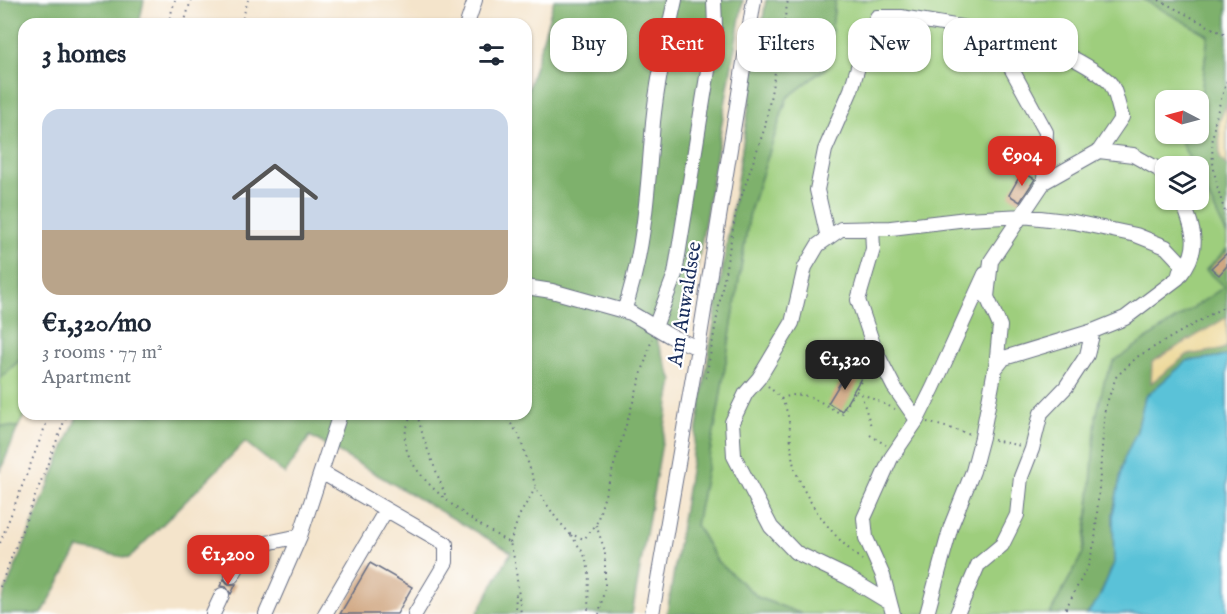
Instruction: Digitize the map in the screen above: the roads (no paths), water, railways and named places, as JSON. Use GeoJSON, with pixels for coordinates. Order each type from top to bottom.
{"type":"FeatureCollection","features":[{"type":"Feature","properties":{"kind":"street"},"geometry":{"type":"LineString","coordinates":[[469,18],[475,0]]}},
{"type":"Feature","properties":{"kind":"street"},"geometry":{"type":"LineString","coordinates":[[624,311],[632,289],[641,247],[664,45],[675,0]]}},
{"type":"Feature","properties":{"kind":"street"},"geometry":{"type":"LineString","coordinates":[[655,327],[675,274],[715,27],[714,0]]}},
{"type":"Feature","properties":{"kind":"street","name":"Am Auwaldsee"},"geometry":{"type":"LineString","coordinates":[[652,614],[754,0]]}},
{"type":"Feature","properties":{"kind":"street"},"geometry":{"type":"LineString","coordinates":[[828,238],[816,189],[825,150],[851,90],[868,34],[877,17],[901,17],[943,24]]}},
{"type":"Feature","properties":{"kind":"street"},"geometry":{"type":"LineString","coordinates":[[892,608],[883,576],[866,538],[864,518],[896,451],[917,420],[991,261],[1044,183],[1099,152],[1122,117],[1110,83],[1078,62]]}},
{"type":"Feature","properties":{"kind":"street"},"geometry":{"type":"LineString","coordinates":[[1013,72],[1046,132],[1044,183]]}},
{"type":"Feature","properties":{"kind":"street"},"geometry":{"type":"LineString","coordinates":[[1099,152],[1133,155],[1155,168]]}},
{"type":"Feature","properties":{"kind":"street"},"geometry":{"type":"LineString","coordinates":[[995,369],[1004,358],[1093,331],[1125,318],[1178,278],[1191,261],[1195,233],[1186,210]]}},
{"type":"Feature","properties":{"kind":"street"},"geometry":{"type":"LineString","coordinates":[[892,608],[847,577],[795,552],[771,527],[734,456],[732,422],[746,393],[759,378],[792,323],[805,267],[818,245],[841,229],[1023,216],[1074,222],[1136,235],[1166,247],[1182,264],[1178,278]]}},
{"type":"Feature","properties":{"kind":"street"},"geometry":{"type":"LineString","coordinates":[[872,228],[873,249],[858,300],[875,350],[894,387],[917,420]]}},
{"type":"Feature","properties":{"kind":"street"},"geometry":{"type":"LineString","coordinates":[[927,614],[951,526],[973,471],[995,369],[1000,326],[987,297],[991,261]]}},
{"type":"Feature","properties":{"kind":"street"},"geometry":{"type":"LineString","coordinates":[[532,288],[552,291],[624,311],[698,348]]}},
{"type":"Feature","properties":{"kind":"street"},"geometry":{"type":"LineString","coordinates":[[957,614],[978,565],[1002,546],[1017,514],[1021,477],[1032,449],[1041,413],[1066,387],[1087,355],[1093,331]]}},
{"type":"Feature","properties":{"kind":"street"},"geometry":{"type":"LineString","coordinates":[[266,614],[300,536],[338,420]]}},
{"type":"Feature","properties":{"kind":"street"},"geometry":{"type":"LineString","coordinates":[[321,472],[446,544],[446,562],[415,614]]}},
{"type":"Feature","properties":{"kind":"street"},"geometry":{"type":"LineString","coordinates":[[325,614],[386,510]]}},
{"type":"Feature","properties":{"kind":"street"},"geometry":{"type":"LineString","coordinates":[[232,576],[247,550],[257,545],[300,536]]}},
{"type":"Feature","properties":{"kind":"street"},"geometry":{"type":"LineString","coordinates":[[213,614],[222,595]]}},
{"type":"Feature","properties":{"kind":"water"},"geometry":{"type":"Polygon","coordinates":[[[1227,356],[1227,614],[1087,614],[1099,598],[1114,563],[1113,514],[1124,459],[1137,431],[1145,397],[1187,361],[1227,356]]]}}]}
